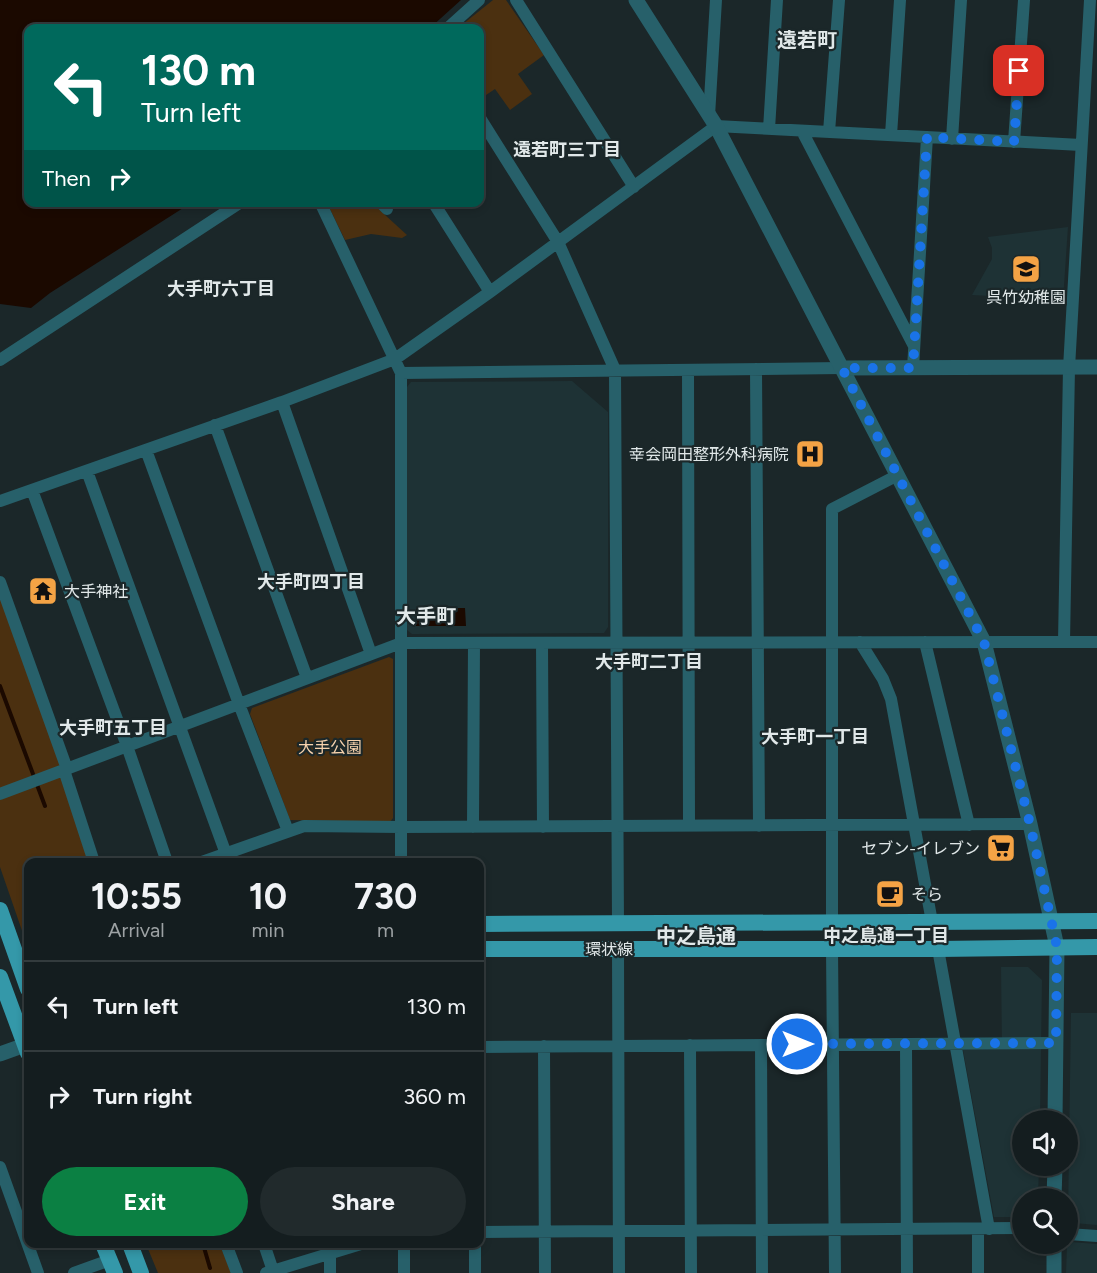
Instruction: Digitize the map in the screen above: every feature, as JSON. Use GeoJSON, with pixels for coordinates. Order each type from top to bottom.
{"type":"FeatureCollection","features":[{"type":"Feature","properties":{"kind":"main road"},"geometry":{"type":"LineString","coordinates":[[0,910],[24,978]]}},
{"type":"Feature","properties":{"kind":"main road","name":"環状線"},"geometry":{"type":"LineString","coordinates":[[484,924],[1097,921]]}},
{"type":"Feature","properties":{"kind":"main road","name":"環状線"},"geometry":{"type":"LineString","coordinates":[[484,949],[1097,947]]}},
{"type":"Feature","properties":{"kind":"main road"},"geometry":{"type":"LineString","coordinates":[[0,977],[24,1036]]}},
{"type":"Feature","properties":{"kind":"main road"},"geometry":{"type":"LineString","coordinates":[[105,1248],[112,1267]]}},
{"type":"Feature","properties":{"kind":"main road"},"geometry":{"type":"LineString","coordinates":[[132,1248],[141,1273]]}},
{"type":"Feature","properties":{"kind":"street"},"geometry":{"type":"LineString","coordinates":[[452,24],[479,0]]}},
{"type":"Feature","properties":{"kind":"street"},"geometry":{"type":"LineString","coordinates":[[516,0],[634,187]]}},
{"type":"Feature","properties":{"kind":"street"},"geometry":{"type":"LineString","coordinates":[[636,0],[712,121],[984,642],[1030,824],[1057,947],[1055,1110]]}},
{"type":"Feature","properties":{"kind":"street"},"geometry":{"type":"LineString","coordinates":[[0,501],[282,402],[395,359],[634,187],[712,121],[716,0]]}},
{"type":"Feature","properties":{"kind":"street"},"geometry":{"type":"LineString","coordinates":[[769,129],[777,0]]}},
{"type":"Feature","properties":{"kind":"street"},"geometry":{"type":"LineString","coordinates":[[829,132],[839,0]]}},
{"type":"Feature","properties":{"kind":"street"},"geometry":{"type":"LineString","coordinates":[[891,135],[900,0]]}},
{"type":"Feature","properties":{"kind":"street"},"geometry":{"type":"LineString","coordinates":[[952,139],[961,0]]}},
{"type":"Feature","properties":{"kind":"street"},"geometry":{"type":"LineString","coordinates":[[1014,142],[1024,0]]}},
{"type":"Feature","properties":{"kind":"street"},"geometry":{"type":"LineString","coordinates":[[1064,642],[1069,368],[1090,0]]}},
{"type":"Feature","properties":{"kind":"street"},"geometry":{"type":"LineString","coordinates":[[712,121],[769,129],[1081,145]]}},
{"type":"Feature","properties":{"kind":"street"},"geometry":{"type":"LineString","coordinates":[[484,124],[558,242],[615,370],[618,923]]}},
{"type":"Feature","properties":{"kind":"street"},"geometry":{"type":"LineString","coordinates":[[802,131],[914,346]]}},
{"type":"Feature","properties":{"kind":"street"},"geometry":{"type":"LineString","coordinates":[[913,368],[927,137]]}},
{"type":"Feature","properties":{"kind":"street"},"geometry":{"type":"LineString","coordinates":[[0,360],[233,207]]}},
{"type":"Feature","properties":{"kind":"street"},"geometry":{"type":"LineString","coordinates":[[322,207],[401,373],[400,858]]}},
{"type":"Feature","properties":{"kind":"street"},"geometry":{"type":"LineString","coordinates":[[436,207],[490,292]]}},
{"type":"Feature","properties":{"kind":"street"},"geometry":{"type":"LineString","coordinates":[[401,373],[1097,367]]}},
{"type":"Feature","properties":{"kind":"street"},"geometry":{"type":"LineString","coordinates":[[756,369],[759,826]]}},
{"type":"Feature","properties":{"kind":"street"},"geometry":{"type":"LineString","coordinates":[[688,370],[689,826]]}},
{"type":"Feature","properties":{"kind":"street"},"geometry":{"type":"LineString","coordinates":[[282,402],[371,654]]}},
{"type":"Feature","properties":{"kind":"street"},"geometry":{"type":"LineString","coordinates":[[215,425],[307,678]]}},
{"type":"Feature","properties":{"kind":"street"},"geometry":{"type":"LineString","coordinates":[[146,450],[288,831]]}},
{"type":"Feature","properties":{"kind":"street"},"geometry":{"type":"LineString","coordinates":[[87,471],[226,854]]}},
{"type":"Feature","properties":{"kind":"street"},"geometry":{"type":"LineString","coordinates":[[832,923],[832,508],[898,475]]}},
{"type":"Feature","properties":{"kind":"street"},"geometry":{"type":"LineString","coordinates":[[32,490],[127,746],[166,858]]}},
{"type":"Feature","properties":{"kind":"street"},"geometry":{"type":"LineString","coordinates":[[0,582],[61,771],[93,858]]}},
{"type":"Feature","properties":{"kind":"street"},"geometry":{"type":"LineString","coordinates":[[860,642],[883,679],[891,699],[932,922]]}},
{"type":"Feature","properties":{"kind":"street"},"geometry":{"type":"LineString","coordinates":[[925,642],[969,825]]}},
{"type":"Feature","properties":{"kind":"street"},"geometry":{"type":"LineString","coordinates":[[0,794],[400,644],[1097,642]]}},
{"type":"Feature","properties":{"kind":"street"},"geometry":{"type":"LineString","coordinates":[[473,827],[474,643]]}},
{"type":"Feature","properties":{"kind":"street"},"geometry":{"type":"LineString","coordinates":[[542,643],[543,826]]}},
{"type":"Feature","properties":{"kind":"street"},"geometry":{"type":"LineString","coordinates":[[214,858],[304,826],[1030,824]]}},
{"type":"Feature","properties":{"kind":"street"},"geometry":{"type":"LineString","coordinates":[[618,949],[620,1273]]}},
{"type":"Feature","properties":{"kind":"street"},"geometry":{"type":"LineString","coordinates":[[832,949],[835,1273]]}},
{"type":"Feature","properties":{"kind":"street"},"geometry":{"type":"LineString","coordinates":[[938,949],[983,1229],[978,1273]]}},
{"type":"Feature","properties":{"kind":"street"},"geometry":{"type":"LineString","coordinates":[[484,1047],[1056,1043]]}},
{"type":"Feature","properties":{"kind":"street"},"geometry":{"type":"LineString","coordinates":[[906,1044],[907,1273]]}},
{"type":"Feature","properties":{"kind":"street"},"geometry":{"type":"LineString","coordinates":[[690,1045],[691,1273]]}},
{"type":"Feature","properties":{"kind":"street"},"geometry":{"type":"LineString","coordinates":[[761,1045],[762,1273]]}},
{"type":"Feature","properties":{"kind":"street"},"geometry":{"type":"LineString","coordinates":[[544,1046],[545,1273]]}},
{"type":"Feature","properties":{"kind":"street"},"geometry":{"type":"LineString","coordinates":[[0,1054],[24,1047]]}},
{"type":"Feature","properties":{"kind":"street"},"geometry":{"type":"LineString","coordinates":[[0,1167],[24,1234]]}},
{"type":"Feature","properties":{"kind":"street"},"geometry":{"type":"LineString","coordinates":[[484,1232],[1012,1228]]}},
{"type":"Feature","properties":{"kind":"street"},"geometry":{"type":"LineString","coordinates":[[1078,1235],[1097,1236]]}},
{"type":"Feature","properties":{"kind":"street"},"geometry":{"type":"LineString","coordinates":[[29,1248],[38,1273]]}},
{"type":"Feature","properties":{"kind":"street"},"geometry":{"type":"LineString","coordinates":[[228,1248],[237,1273]]}},
{"type":"Feature","properties":{"kind":"street"},"geometry":{"type":"LineString","coordinates":[[265,1248],[269,1272],[330,1248],[330,1273]]}},
{"type":"Feature","properties":{"kind":"street"},"geometry":{"type":"LineString","coordinates":[[404,1248],[404,1273]]}},
{"type":"Feature","properties":{"kind":"street"},"geometry":{"type":"LineString","coordinates":[[475,1248],[475,1273]]}},
{"type":"Feature","properties":{"kind":"street"},"geometry":{"type":"LineString","coordinates":[[1054,1254],[1054,1273]]}},
{"type":"Feature","properties":{"kind":"street"},"geometry":{"type":"LineString","coordinates":[[74,1273],[112,1267]]}},
{"type":"Feature","properties":{"kind":"shaded area"},"geometry":{"type":"Polygon","coordinates":[[[0,0],[461,0],[434,24],[24,24],[24,207],[185,207],[50,293],[31,308],[0,304],[0,0]]]}},
{"type":"Feature","properties":{"kind":"shaded area","name":"呉竹幼稚園"},"geometry":{"type":"Polygon","coordinates":[[[1068,227],[1063,300],[972,295],[992,259],[992,248],[988,237],[1068,227]]]}},
{"type":"Feature","properties":{"kind":"shaded area"},"geometry":{"type":"Polygon","coordinates":[[[572,381],[608,412],[608,627],[604,633],[412,634],[407,630],[407,387],[411,382],[572,381]]]}},
{"type":"Feature","properties":{"kind":"shaded area"},"geometry":{"type":"Polygon","coordinates":[[[416,608],[465,608],[466,626],[416,626],[416,608]]]}},
{"type":"Feature","properties":{"kind":"shaded area"},"geometry":{"type":"Polygon","coordinates":[[[1001,967],[1028,967],[1042,980],[1040,1110],[1012,1110],[1012,1176],[1039,1176],[1038,1188],[1012,1188],[1012,1217],[994,1217],[963,1050],[1002,1049],[1001,967]]]}},
{"type":"Feature","properties":{"kind":"shaded area"},"geometry":{"type":"Polygon","coordinates":[[[1071,1013],[1097,1013],[1097,1225],[1078,1223],[1078,1188],[1068,1188],[1069,1176],[1078,1176],[1078,1110],[1070,1110],[1071,1013]]]}},
{"type":"Feature","properties":{"kind":"shaded area"},"geometry":{"type":"Polygon","coordinates":[[[1078,1243],[1097,1244],[1097,1273],[1066,1273],[1067,1254],[1078,1254],[1078,1243]]]}},
{"type":"Feature","properties":{"kind":"green space"},"geometry":{"type":"Polygon","coordinates":[[[493,0],[506,0],[544,55],[518,74],[532,94],[510,110],[495,89],[484,96],[484,24],[463,24],[493,0]]]}},
{"type":"Feature","properties":{"kind":"green space"},"geometry":{"type":"Polygon","coordinates":[[[329,207],[376,207],[407,235],[402,238],[371,234],[345,240],[329,207]]]}},
{"type":"Feature","properties":{"kind":"green space"},"geometry":{"type":"Polygon","coordinates":[[[0,593],[58,751],[87,858],[24,858],[24,936],[0,867],[0,593]]]}},
{"type":"Feature","properties":{"kind":"green space","name":"大手公園"},"geometry":{"type":"Polygon","coordinates":[[[389,657],[393,659],[393,818],[390,822],[290,820],[250,714],[252,708],[389,657]]]}},
{"type":"Feature","properties":{"kind":"green space"},"geometry":{"type":"Polygon","coordinates":[[[148,1248],[222,1248],[231,1273],[158,1273],[148,1248]]]}},
{"type":"Feature","properties":{"kind":"waterway"},"geometry":{"type":"LineString","coordinates":[[0,686],[45,806]]}},
{"type":"Feature","properties":{"kind":"waterway"},"geometry":{"type":"LineString","coordinates":[[204,1248],[210,1268]]}},
{"type":"Feature","properties":{"kind":"place","name":"呉竹幼稚園"},"geometry":{"type":"Point","coordinates":[1026,269]}},
{"type":"Feature","properties":{"kind":"place","name":"幸会岡田整形外科病院"},"geometry":{"type":"Point","coordinates":[810,454]}},
{"type":"Feature","properties":{"kind":"place","name":"大手神社"},"geometry":{"type":"Point","coordinates":[43,591]}},
{"type":"Feature","properties":{"kind":"place","name":"セブン-イレブン"},"geometry":{"type":"Point","coordinates":[1001,848]}},
{"type":"Feature","properties":{"kind":"place","name":"そら"},"geometry":{"type":"Point","coordinates":[890,894]}},
{"type":"Feature","properties":{"kind":"district","name":"遠若町"},"geometry":{"type":"Point","coordinates":[807,40]}},
{"type":"Feature","properties":{"kind":"district","name":"遠若町三丁目"},"geometry":{"type":"Point","coordinates":[567,150]}},
{"type":"Feature","properties":{"kind":"district","name":"大手町六丁目"},"geometry":{"type":"Point","coordinates":[221,289]}},
{"type":"Feature","properties":{"kind":"district","name":"大手町四丁目"},"geometry":{"type":"Point","coordinates":[311,582]}},
{"type":"Feature","properties":{"kind":"district","name":"大手町"},"geometry":{"type":"Point","coordinates":[426,616]}},
{"type":"Feature","properties":{"kind":"district","name":"大手町二丁目"},"geometry":{"type":"Point","coordinates":[649,662]}},
{"type":"Feature","properties":{"kind":"district","name":"大手町五丁目"},"geometry":{"type":"Point","coordinates":[113,728]}},
{"type":"Feature","properties":{"kind":"district","name":"大手町一丁目"},"geometry":{"type":"Point","coordinates":[815,737]}},
{"type":"Feature","properties":{"kind":"district","name":"中之島通"},"geometry":{"type":"Point","coordinates":[696,936]}},
{"type":"Feature","properties":{"kind":"district","name":"中之島通一丁目"},"geometry":{"type":"Point","coordinates":[886,936]}},
{"type":"Feature","properties":{"kind":"route"},"geometry":{"type":"LineString","coordinates":[[797,1044],[1056,1043],[1057,947],[1030,824],[984,642],[842,368],[913,368],[927,137],[1014,142],[1019,71]]}}]}
